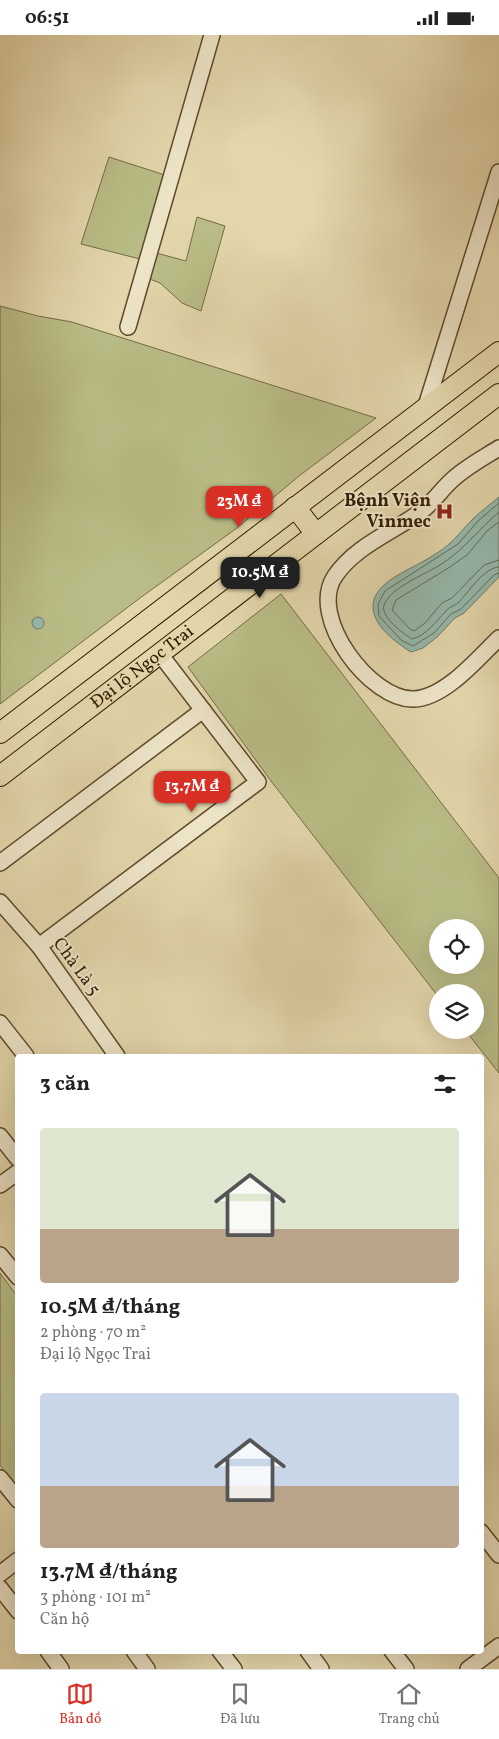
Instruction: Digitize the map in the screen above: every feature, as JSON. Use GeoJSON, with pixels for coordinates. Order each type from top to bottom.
{"type":"FeatureCollection","features":[{"type":"Feature","properties":{"kind":"main road","name":"Đại lộ Ngọc Trai"},"geometry":{"type":"LineString","coordinates":[[0,733],[499,352]]}},
{"type":"Feature","properties":{"kind":"main road","name":"Đại lộ Ngọc Trai"},"geometry":{"type":"LineString","coordinates":[[0,776],[499,394]]}},
{"type":"Feature","properties":{"kind":"main road"},"geometry":{"type":"LineString","coordinates":[[295,507],[316,534]]}},
{"type":"Feature","properties":{"kind":"street"},"geometry":{"type":"LineString","coordinates":[[128,327],[212,35]]}},
{"type":"Feature","properties":{"kind":"street"},"geometry":{"type":"LineString","coordinates":[[426,406],[499,172]]}},
{"type":"Feature","properties":{"kind":"street"},"geometry":{"type":"LineString","coordinates":[[499,448],[452,480],[422,510],[359,551],[335,575],[326,594],[330,621],[349,656],[381,687],[397,696],[414,699],[430,695],[459,676],[499,638]]}},
{"type":"Feature","properties":{"kind":"street"},"geometry":{"type":"LineString","coordinates":[[39,946],[258,782],[160,654]]}},
{"type":"Feature","properties":{"kind":"street"},"geometry":{"type":"LineString","coordinates":[[0,863],[203,710]]}},
{"type":"Feature","properties":{"kind":"street","name":"Chà Là 5"},"geometry":{"type":"LineString","coordinates":[[0,902],[39,946],[116,1054]]}},
{"type":"Feature","properties":{"kind":"street"},"geometry":{"type":"LineString","coordinates":[[0,1023],[24,1054]]}},
{"type":"Feature","properties":{"kind":"street"},"geometry":{"type":"LineString","coordinates":[[0,1136],[15,1155]]}},
{"type":"Feature","properties":{"kind":"street"},"geometry":{"type":"LineString","coordinates":[[0,1185],[15,1174]]}},
{"type":"Feature","properties":{"kind":"street"},"geometry":{"type":"LineString","coordinates":[[0,1255],[15,1273]]}},
{"type":"Feature","properties":{"kind":"street"},"geometry":{"type":"LineString","coordinates":[[0,1478],[15,1496]]}},
{"type":"Feature","properties":{"kind":"street"},"geometry":{"type":"LineString","coordinates":[[484,1536],[499,1555]]}},
{"type":"Feature","properties":{"kind":"street"},"geometry":{"type":"LineString","coordinates":[[0,1573],[15,1562]]}},
{"type":"Feature","properties":{"kind":"street"},"geometry":{"type":"LineString","coordinates":[[0,1588],[15,1607]]}},
{"type":"Feature","properties":{"kind":"street"},"geometry":{"type":"LineString","coordinates":[[484,1653],[499,1646]]}},
{"type":"Feature","properties":{"kind":"street"},"geometry":{"type":"LineString","coordinates":[[50,1654],[61,1669]]}},
{"type":"Feature","properties":{"kind":"street"},"geometry":{"type":"LineString","coordinates":[[136,1654],[147,1669]]}},
{"type":"Feature","properties":{"kind":"street"},"geometry":{"type":"LineString","coordinates":[[222,1654],[234,1669]]}},
{"type":"Feature","properties":{"kind":"street"},"geometry":{"type":"LineString","coordinates":[[310,1654],[321,1669]]}},
{"type":"Feature","properties":{"kind":"street"},"geometry":{"type":"LineString","coordinates":[[394,1654],[406,1669]]}},
{"type":"Feature","properties":{"kind":"street"},"geometry":{"type":"LineString","coordinates":[[468,1669],[482,1654]]}},
{"type":"Feature","properties":{"kind":"green space"},"geometry":{"type":"Polygon","coordinates":[[[109,157],[171,177],[149,251],[186,261],[197,217],[225,226],[201,311],[182,303],[160,283],[142,276],[140,259],[81,244],[109,157]]]}},
{"type":"Feature","properties":{"kind":"green space"},"geometry":{"type":"Polygon","coordinates":[[[0,306],[38,316],[72,322],[376,418],[299,476],[237,528],[140,598],[0,704],[0,306]]]}},
{"type":"Feature","properties":{"kind":"green space"},"geometry":{"type":"Polygon","coordinates":[[[281,594],[499,878],[499,1073],[472,1039],[484,1039],[484,984],[429,985],[271,781],[188,667],[281,594]]]}},
{"type":"Feature","properties":{"kind":"green space"},"geometry":{"type":"Polygon","coordinates":[[[0,1273],[15,1293],[15,1487],[0,1465],[0,1273]]]}},
{"type":"Feature","properties":{"kind":"water"},"geometry":{"type":"Polygon","coordinates":[[[499,497],[499,577],[464,613],[455,618],[437,637],[423,648],[411,652],[386,633],[379,624],[373,606],[375,597],[387,583],[447,546],[476,516],[499,497]]]}},
{"type":"Feature","properties":{"kind":"water"},"geometry":{"type":"Polygon","coordinates":[[[36,617],[40,617],[44,623],[40,629],[36,629],[32,625],[32,621],[36,617]]]}},
{"type":"Feature","properties":{"kind":"place","name":"Bệnh Viện Vinmec"},"geometry":{"type":"Point","coordinates":[445,511]}}]}
